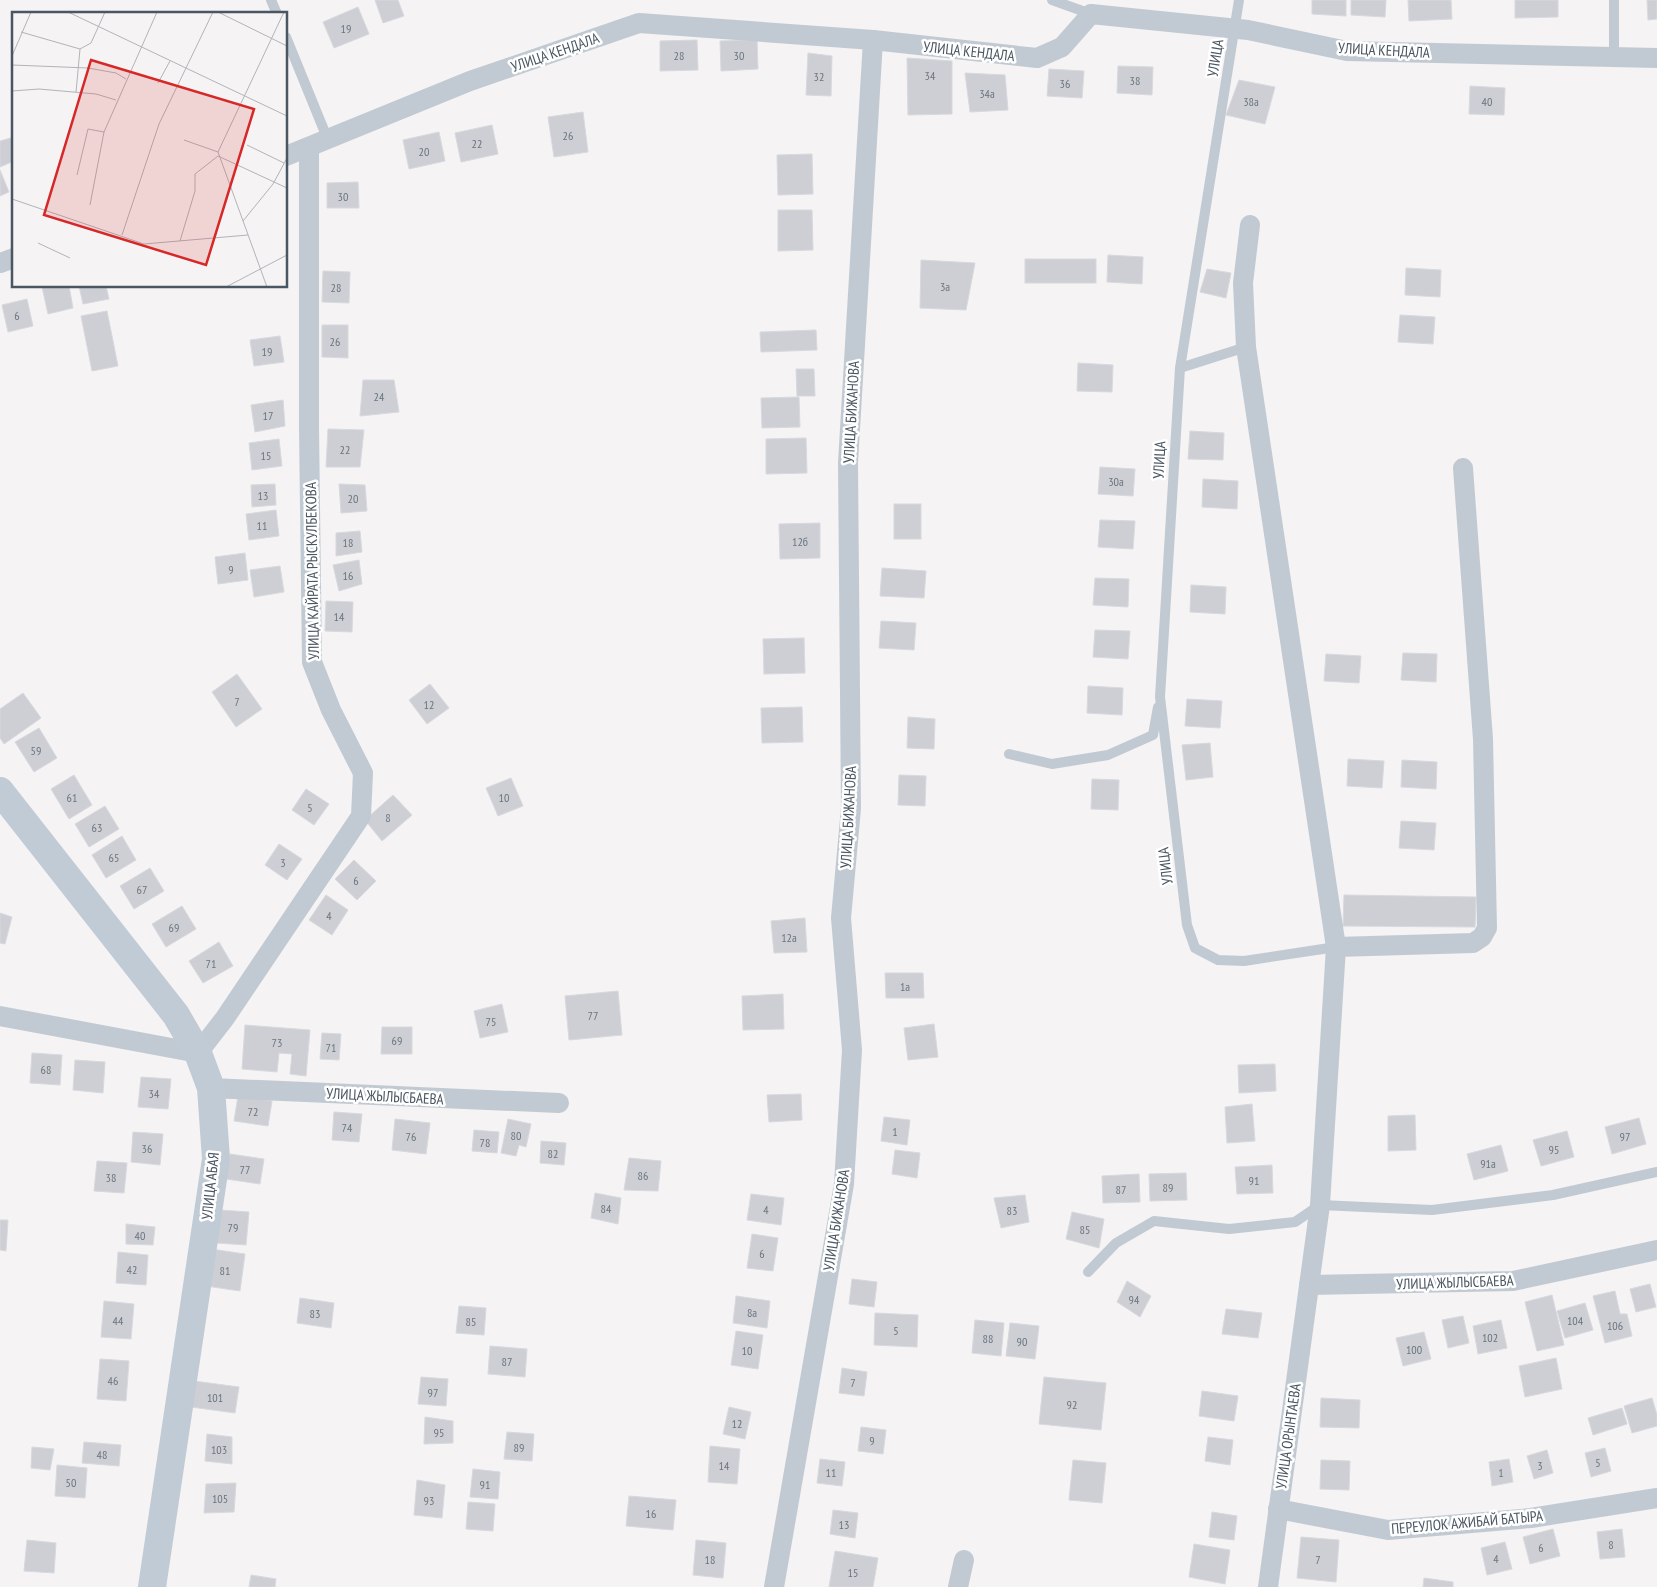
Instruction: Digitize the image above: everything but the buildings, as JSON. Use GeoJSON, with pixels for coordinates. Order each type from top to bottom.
{"type":"FeatureCollection","features":[{"type":"Feature","properties":{"kind":"street","name":"УЛИЦА КЕНДАЛА"},"geometry":{"type":"LineString","coordinates":[[288,155],[470,81],[639,23],[873,40],[1036,58],[1062,48],[1091,14],[1235,29],[1347,51],[1657,58]]}},
{"type":"Feature","properties":{"kind":"street","name":"УЛИЦА БИЖАНОВА"},"geometry":{"type":"LineString","coordinates":[[774,1587],[844,1184],[852,1050],[841,918],[851,808],[848,463],[873,40]]}},
{"type":"Feature","properties":{"kind":"street","name":"УЛИЦА КАЙРАТА РЫСКУЛБЕКОВА"},"geometry":{"type":"LineString","coordinates":[[198,1053],[225,1018],[360,816],[363,773],[331,710],[312,662],[308,428],[309,148]]}},
{"type":"Feature","properties":{"kind":"street","name":"УЛИЦА ОРЫНТАЕВА"},"geometry":{"type":"LineString","coordinates":[[1250,225],[1243,283],[1246,347],[1336,947],[1320,1204],[1268,1587]]}},
{"type":"Feature","properties":{"kind":"street"},"geometry":{"type":"LineString","coordinates":[[0,263],[12,259]]}},
{"type":"Feature","properties":{"kind":"street"},"geometry":{"type":"LineString","coordinates":[[1336,947],[1473,943],[1482,937],[1488,928],[1483,739],[1463,468]]}},
{"type":"Feature","properties":{"kind":"street","name":"УЛИЦА АБАЯ"},"geometry":{"type":"LineString","coordinates":[[0,791],[176,1015],[198,1053],[211,1088],[216,1159],[152,1587]]}},
{"type":"Feature","properties":{"kind":"street"},"geometry":{"type":"LineString","coordinates":[[0,1016],[198,1053]]}},
{"type":"Feature","properties":{"kind":"street","name":"УЛИЦА ЖЫЛЫСБАЕВА"},"geometry":{"type":"LineString","coordinates":[[211,1088],[560,1104]]}},
{"type":"Feature","properties":{"kind":"street","name":"УЛИЦА ЖЫЛЫСБАЕВА"},"geometry":{"type":"LineString","coordinates":[[1309,1285],[1513,1281],[1657,1250]]}},
{"type":"Feature","properties":{"kind":"street","name":"ПЕРЕУЛОК АЖИБАЙ БАТЫРА"},"geometry":{"type":"LineString","coordinates":[[1278,1509],[1388,1530],[1530,1518],[1657,1498]]}},
{"type":"Feature","properties":{"kind":"street"},"geometry":{"type":"LineString","coordinates":[[958,1587],[964,1560]]}},
{"type":"Feature","properties":{"kind":"lane"},"geometry":{"type":"LineString","coordinates":[[271,0],[276,12]]}},
{"type":"Feature","properties":{"kind":"lane"},"geometry":{"type":"LineString","coordinates":[[1052,0],[1091,14]]}},
{"type":"Feature","properties":{"kind":"lane","name":"УЛИЦА"},"geometry":{"type":"LineString","coordinates":[[1239,0],[1180,368],[1160,697],[1187,925],[1195,948],[1218,960],[1244,960],[1336,947]]}},
{"type":"Feature","properties":{"kind":"lane"},"geometry":{"type":"LineString","coordinates":[[1614,0],[1614,57]]}},
{"type":"Feature","properties":{"kind":"lane"},"geometry":{"type":"LineString","coordinates":[[288,42],[328,140]]}},
{"type":"Feature","properties":{"kind":"lane"},"geometry":{"type":"LineString","coordinates":[[1180,368],[1246,347]]}},
{"type":"Feature","properties":{"kind":"lane"},"geometry":{"type":"LineString","coordinates":[[1009,754],[1052,764],[1108,755],[1153,735],[1160,697]]}},
{"type":"Feature","properties":{"kind":"lane"},"geometry":{"type":"LineString","coordinates":[[1088,1272],[1116,1243],[1154,1221],[1229,1229],[1295,1222],[1320,1204],[1432,1210],[1552,1195],[1657,1172]]}}]}
